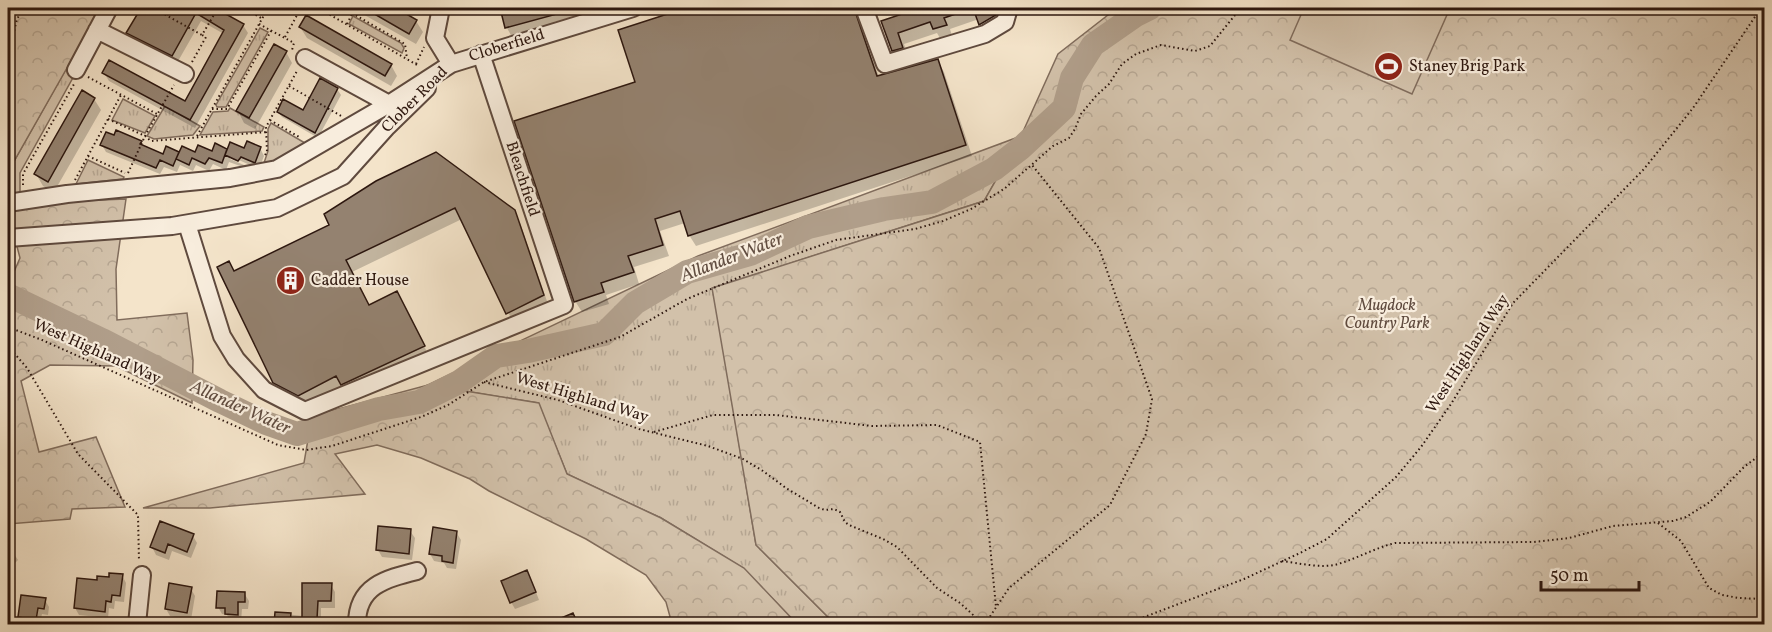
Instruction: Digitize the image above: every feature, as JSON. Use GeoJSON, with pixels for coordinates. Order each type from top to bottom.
{"type":"FeatureCollection","features":[{"type":"Feature","properties":{"kind":"street"},"geometry":{"type":"LineString","coordinates":[[78,71],[109,8]]}},
{"type":"Feature","properties":{"kind":"street"},"geometry":{"type":"LineString","coordinates":[[441,8],[435,38],[451,64]]}},
{"type":"Feature","properties":{"kind":"street","name":"Cloberfield"},"geometry":{"type":"LineString","coordinates":[[451,64],[633,8]]}},
{"type":"Feature","properties":{"kind":"street"},"geometry":{"type":"LineString","coordinates":[[864,8],[885,64],[985,34],[1005,22],[1009,8]]}},
{"type":"Feature","properties":{"kind":"street"},"geometry":{"type":"LineString","coordinates":[[97,30],[185,74]]}},
{"type":"Feature","properties":{"kind":"street","name":"Bleachfield"},"geometry":{"type":"LineString","coordinates":[[188,224],[222,336],[236,359],[264,390],[305,411],[564,305],[481,54]]}},
{"type":"Feature","properties":{"kind":"street"},"geometry":{"type":"LineString","coordinates":[[305,58],[393,110]]}},
{"type":"Feature","properties":{"kind":"street","name":"Clober Road"},"geometry":{"type":"LineString","coordinates":[[8,238],[172,226],[277,208],[343,176],[393,110],[435,74],[451,64]]}},
{"type":"Feature","properties":{"kind":"street","name":"Clober Road"},"geometry":{"type":"LineString","coordinates":[[16,201],[257,174],[277,169],[356,123],[393,110],[451,64]]}},
{"type":"Feature","properties":{"kind":"street"},"geometry":{"type":"LineString","coordinates":[[357,624],[360,603],[373,586],[417,571]]}},
{"type":"Feature","properties":{"kind":"street"},"geometry":{"type":"LineString","coordinates":[[137,624],[142,574]]}},
{"type":"Feature","properties":{"kind":"path"},"geometry":{"type":"LineString","coordinates":[[8,57],[17,19],[24,8]]}},
{"type":"Feature","properties":{"kind":"path"},"geometry":{"type":"LineString","coordinates":[[88,156],[128,174],[157,114],[176,81],[179,83],[185,74],[206,37],[153,8]]}},
{"type":"Feature","properties":{"kind":"path"},"geometry":{"type":"LineString","coordinates":[[167,15],[171,8]]}},
{"type":"Feature","properties":{"kind":"path"},"geometry":{"type":"LineString","coordinates":[[202,35],[218,8]]}},
{"type":"Feature","properties":{"kind":"path"},"geometry":{"type":"LineString","coordinates":[[244,8],[263,19]]}},
{"type":"Feature","properties":{"kind":"path"},"geometry":{"type":"LineString","coordinates":[[196,137],[268,8]]}},
{"type":"Feature","properties":{"kind":"path"},"geometry":{"type":"LineString","coordinates":[[284,38],[301,8]]}},
{"type":"Feature","properties":{"kind":"path"},"geometry":{"type":"LineString","coordinates":[[318,8],[435,74]]}},
{"type":"Feature","properties":{"kind":"path"},"geometry":{"type":"LineString","coordinates":[[346,24],[355,8]]}},
{"type":"Feature","properties":{"kind":"path"},"geometry":{"type":"LineString","coordinates":[[484,382],[620,337],[687,299],[790,256],[836,240],[915,229],[943,221],[971,209],[1004,189],[1053,146],[1070,138],[1081,114],[1095,96],[1109,84],[1122,64],[1136,54],[1161,45],[1195,51],[1210,46],[1235,15],[1245,9],[1253,8]]}},
{"type":"Feature","properties":{"kind":"path","name":"West Highland Way"},"geometry":{"type":"LineString","coordinates":[[1126,624],[1244,579],[1327,539],[1396,477],[1421,447],[1451,404],[1513,303],[1644,169],[1694,108],[1761,8]]}},
{"type":"Feature","properties":{"kind":"path"},"geometry":{"type":"LineString","coordinates":[[352,13],[405,44],[407,59]]}},
{"type":"Feature","properties":{"kind":"path"},"geometry":{"type":"LineString","coordinates":[[257,174],[267,152],[266,127],[305,58],[291,50],[294,43],[259,24]]}},
{"type":"Feature","properties":{"kind":"path"},"geometry":{"type":"LineString","coordinates":[[212,109],[227,109],[271,31]]}},
{"type":"Feature","properties":{"kind":"path"},"geometry":{"type":"LineString","coordinates":[[16,201],[23,174],[78,71],[157,114]]}},
{"type":"Feature","properties":{"kind":"path"},"geometry":{"type":"LineString","coordinates":[[289,86],[356,123]]}},
{"type":"Feature","properties":{"kind":"path"},"geometry":{"type":"LineString","coordinates":[[67,194],[121,95]]}},
{"type":"Feature","properties":{"kind":"path"},"geometry":{"type":"LineString","coordinates":[[108,119],[151,141],[266,132]]}},
{"type":"Feature","properties":{"kind":"path"},"geometry":{"type":"LineString","coordinates":[[270,120],[315,146]]}},
{"type":"Feature","properties":{"kind":"path"},"geometry":{"type":"LineString","coordinates":[[984,624],[1009,588],[1110,505],[1146,434],[1152,399],[1099,248],[1032,165]]}},
{"type":"Feature","properties":{"kind":"path","name":"West Highland Way"},"geometry":{"type":"LineString","coordinates":[[8,327],[42,340],[260,438],[278,445],[306,450],[332,446],[421,417],[448,405],[484,382],[558,400],[652,432],[708,446],[743,459],[819,507],[840,512],[844,522],[849,525],[897,547],[937,588],[960,603],[984,624]]}},
{"type":"Feature","properties":{"kind":"path"},"geometry":{"type":"LineString","coordinates":[[8,346],[27,368],[78,454],[138,515],[139,567],[142,574]]}},
{"type":"Feature","properties":{"kind":"path"},"geometry":{"type":"LineString","coordinates":[[652,432],[713,414],[776,415],[872,426],[937,425],[980,442],[996,607]]}},
{"type":"Feature","properties":{"kind":"path"},"geometry":{"type":"LineString","coordinates":[[1282,561],[1336,565],[1378,547],[1395,543],[1534,542],[1569,538],[1612,526],[1673,521],[1686,517],[1710,502],[1744,467],[1764,452]]}},
{"type":"Feature","properties":{"kind":"path"},"geometry":{"type":"LineString","coordinates":[[1657,522],[1681,541],[1709,588],[1722,595],[1764,599]]}},
{"type":"Feature","properties":{"kind":"green space"},"geometry":{"type":"Polygon","coordinates":[[[15,8],[101,8],[8,172],[8,21],[15,8]]]}},
{"type":"Feature","properties":{"kind":"green space","name":"Mugdock Country Park"},"geometry":{"type":"Polygon","coordinates":[[[1117,8],[1764,8],[1764,624],[835,624],[756,545],[712,288],[984,201],[1021,136],[1058,54],[1117,8]]]}},
{"type":"Feature","properties":{"kind":"green space","name":"Staney Brig Park"},"geometry":{"type":"Polygon","coordinates":[[[1304,8],[1450,8],[1412,94],[1290,40],[1304,8]]]}},
{"type":"Feature","properties":{"kind":"green space"},"geometry":{"type":"Polygon","coordinates":[[[353,16],[401,43],[404,48],[402,53],[349,24],[353,16]]]}},
{"type":"Feature","properties":{"kind":"green space"},"geometry":{"type":"Polygon","coordinates":[[[260,28],[268,32],[226,107],[217,107],[216,105],[260,28]]]}},
{"type":"Feature","properties":{"kind":"green space"},"geometry":{"type":"Polygon","coordinates":[[[66,69],[75,74],[20,173],[20,194],[11,194],[8,172],[66,69]]]}},
{"type":"Feature","properties":{"kind":"green space"},"geometry":{"type":"Polygon","coordinates":[[[123,99],[155,116],[145,133],[112,120],[123,99]]]}},
{"type":"Feature","properties":{"kind":"green space"},"geometry":{"type":"Polygon","coordinates":[[[165,106],[200,126],[193,135],[154,139],[147,136],[165,106]]]}},
{"type":"Feature","properties":{"kind":"green space"},"geometry":{"type":"Polygon","coordinates":[[[230,108],[264,127],[262,131],[200,135],[213,112],[228,111],[230,108]]]}},
{"type":"Feature","properties":{"kind":"green space"},"geometry":{"type":"Polygon","coordinates":[[[271,123],[310,146],[262,169],[268,151],[268,129],[271,123]]]}},
{"type":"Feature","properties":{"kind":"green space"},"geometry":{"type":"Polygon","coordinates":[[[1021,136],[984,201],[713,288],[756,545],[835,624],[797,624],[743,568],[661,518],[567,474],[538,403],[428,385],[698,256],[1021,136]]]}},
{"type":"Feature","properties":{"kind":"green space"},"geometry":{"type":"Polygon","coordinates":[[[88,160],[124,177],[123,179],[76,184],[88,160]]]}},
{"type":"Feature","properties":{"kind":"green space"},"geometry":{"type":"Polygon","coordinates":[[[8,172],[11,194],[8,195],[8,172]]]}},
{"type":"Feature","properties":{"kind":"green space"},"geometry":{"type":"Polygon","coordinates":[[[126,199],[116,269],[117,320],[187,313],[193,360],[192,403],[116,366],[50,365],[21,381],[39,452],[96,437],[125,507],[72,509],[70,519],[8,524],[8,281],[20,258],[8,212],[52,202],[126,199]]]}},
{"type":"Feature","properties":{"kind":"green space"},"geometry":{"type":"Polygon","coordinates":[[[428,385],[539,403],[567,474],[661,518],[744,568],[797,624],[672,624],[666,602],[646,575],[586,539],[489,491],[470,479],[421,458],[377,445],[335,454],[365,494],[210,508],[143,508],[304,463],[312,416],[428,385]]]}},
{"type":"Feature","properties":{"kind":"building"},"geometry":{"type":"Polygon","coordinates":[[[141,8],[215,8],[244,24],[190,120],[102,73],[109,60],[185,101],[224,30],[196,13],[172,56],[126,33],[141,8]]]}},
{"type":"Feature","properties":{"kind":"building"},"geometry":{"type":"Polygon","coordinates":[[[364,8],[396,8],[417,20],[409,34],[364,8]]]}},
{"type":"Feature","properties":{"kind":"building"},"geometry":{"type":"Polygon","coordinates":[[[500,8],[568,8],[568,11],[505,28],[500,8]]]}},
{"type":"Feature","properties":{"kind":"building"},"geometry":{"type":"Polygon","coordinates":[[[686,8],[854,8],[877,76],[938,59],[966,145],[688,236],[680,211],[655,219],[663,245],[628,256],[634,272],[601,283],[604,292],[574,302],[514,121],[635,82],[618,30],[686,8]]]}},
{"type":"Feature","properties":{"kind":"building"},"geometry":{"type":"Polygon","coordinates":[[[920,8],[970,9],[944,18],[947,25],[933,29],[930,22],[898,33],[903,48],[892,51],[881,21],[920,8]]]}},
{"type":"Feature","properties":{"kind":"building"},"geometry":{"type":"Polygon","coordinates":[[[973,8],[994,8],[996,15],[979,25],[973,8]]]}},
{"type":"Feature","properties":{"kind":"building"},"geometry":{"type":"Polygon","coordinates":[[[306,15],[392,64],[385,76],[299,27],[306,15]]]}},
{"type":"Feature","properties":{"kind":"building"},"geometry":{"type":"Polygon","coordinates":[[[274,44],[287,51],[249,118],[236,111],[274,44]]]}},
{"type":"Feature","properties":{"kind":"building"},"geometry":{"type":"Polygon","coordinates":[[[320,78],[338,88],[315,133],[277,112],[283,99],[303,110],[320,78]]]}},
{"type":"Feature","properties":{"kind":"building"},"geometry":{"type":"Polygon","coordinates":[[[82,90],[95,98],[48,182],[34,174],[82,90]]]}},
{"type":"Feature","properties":{"kind":"building"},"geometry":{"type":"Polygon","coordinates":[[[116,130],[142,141],[140,144],[163,154],[166,146],[179,152],[173,166],[160,160],[156,168],[100,145],[106,132],[114,135],[116,130]]]}},
{"type":"Feature","properties":{"kind":"building"},"geometry":{"type":"Polygon","coordinates":[[[247,141],[261,147],[255,163],[241,157],[238,161],[225,155],[230,142],[244,148],[247,141]]]}},
{"type":"Feature","properties":{"kind":"building"},"geometry":{"type":"Polygon","coordinates":[[[215,143],[227,149],[222,163],[209,158],[205,164],[192,158],[189,165],[176,159],[182,146],[195,152],[198,145],[212,151],[215,143]]]}},
{"type":"Feature","properties":{"kind":"building","name":"Cadder House"},"geometry":{"type":"Polygon","coordinates":[[[436,152],[515,210],[544,295],[506,314],[455,208],[346,260],[369,305],[397,291],[425,346],[341,385],[336,376],[298,396],[273,383],[217,267],[229,261],[234,271],[329,225],[324,214],[376,181],[436,152]]]}},
{"type":"Feature","properties":{"kind":"building"},"geometry":{"type":"Polygon","coordinates":[[[160,521],[194,534],[187,552],[168,544],[165,553],[150,547],[160,521]]]}},
{"type":"Feature","properties":{"kind":"building"},"geometry":{"type":"Polygon","coordinates":[[[378,526],[411,529],[409,554],[376,550],[378,526]]]}},
{"type":"Feature","properties":{"kind":"building"},"geometry":{"type":"Polygon","coordinates":[[[433,527],[457,531],[453,563],[442,561],[442,556],[429,554],[433,527]]]}},
{"type":"Feature","properties":{"kind":"building"},"geometry":{"type":"Polygon","coordinates":[[[527,570],[536,592],[510,603],[501,581],[527,570]]]}},
{"type":"Feature","properties":{"kind":"building"},"geometry":{"type":"Polygon","coordinates":[[[109,573],[123,574],[120,596],[112,595],[111,602],[106,601],[105,612],[74,608],[77,578],[97,580],[97,576],[109,577],[109,573]]]}},
{"type":"Feature","properties":{"kind":"building"},"geometry":{"type":"Polygon","coordinates":[[[169,583],[192,587],[187,613],[165,609],[169,583]]]}},
{"type":"Feature","properties":{"kind":"building"},"geometry":{"type":"Polygon","coordinates":[[[302,583],[332,583],[331,601],[318,601],[317,619],[302,618],[302,583]]]}},
{"type":"Feature","properties":{"kind":"building"},"geometry":{"type":"Polygon","coordinates":[[[217,591],[245,592],[245,602],[238,602],[238,615],[225,614],[225,608],[216,608],[217,591]]]}},
{"type":"Feature","properties":{"kind":"building"},"geometry":{"type":"Polygon","coordinates":[[[21,595],[46,598],[44,609],[38,608],[36,620],[18,617],[21,595]]]}},
{"type":"Feature","properties":{"kind":"building"},"geometry":{"type":"Polygon","coordinates":[[[275,612],[291,613],[290,624],[274,624],[275,612]]]}},
{"type":"Feature","properties":{"kind":"building"},"geometry":{"type":"Polygon","coordinates":[[[573,613],[578,624],[547,624],[573,613]]]}},
{"type":"Feature","properties":{"kind":"waterway","name":"Allander Water"},"geometry":{"type":"LineString","coordinates":[[8,295],[220,401],[266,423],[297,434],[379,409],[419,402],[459,382],[496,356],[604,334],[635,303],[687,272],[750,254],[808,227],[884,209],[932,202],[994,169],[1021,148],[1064,108],[1072,78],[1093,45],[1150,8]]}},
{"type":"Feature","properties":{"kind":"place","name":"Staney Brig Park"},"geometry":{"type":"Point","coordinates":[1388,67]}},
{"type":"Feature","properties":{"kind":"place","name":"Cadder House"},"geometry":{"type":"Point","coordinates":[290,281]}}]}
